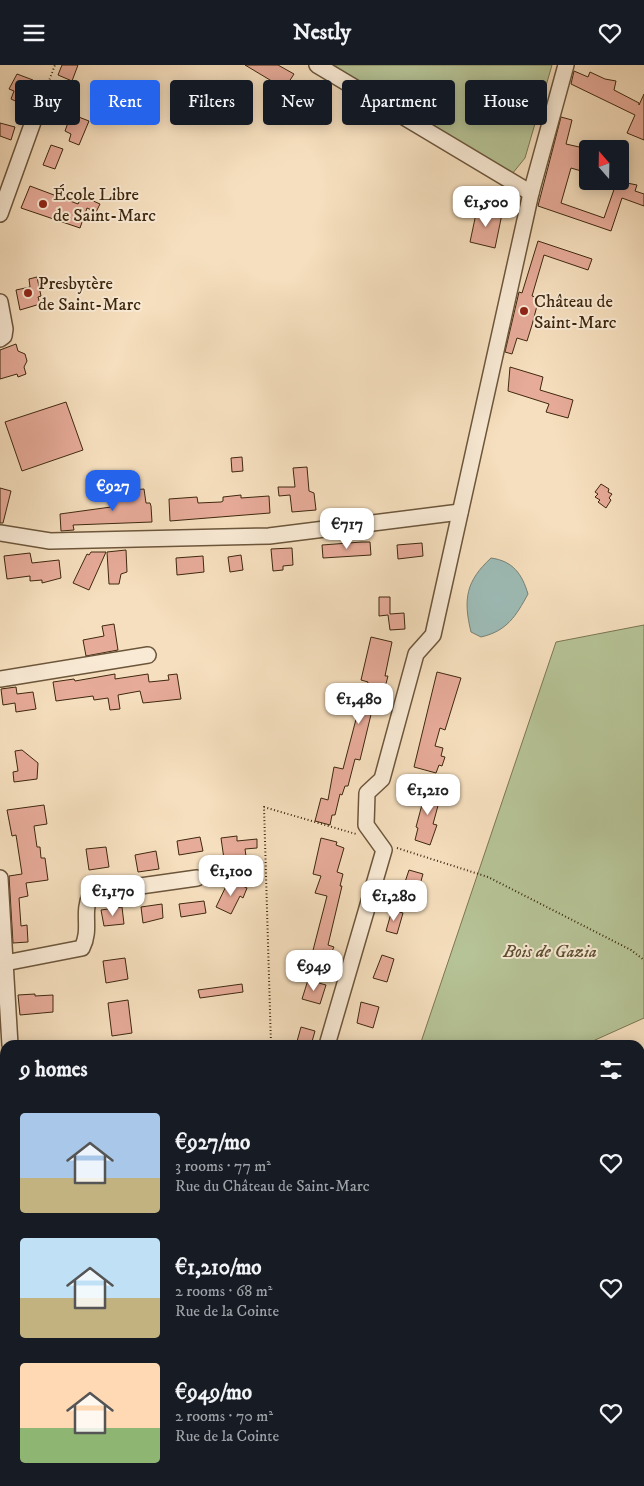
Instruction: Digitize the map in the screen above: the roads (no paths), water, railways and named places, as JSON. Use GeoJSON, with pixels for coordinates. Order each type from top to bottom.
{"type":"FeatureCollection","features":[{"type":"Feature","properties":{"kind":"street"},"geometry":{"type":"LineString","coordinates":[[317,65],[531,193]]}},
{"type":"Feature","properties":{"kind":"street"},"geometry":{"type":"LineString","coordinates":[[328,1040],[381,845],[366,825],[367,793],[382,779],[416,655],[433,635],[531,193],[566,65]]}},
{"type":"Feature","properties":{"kind":"street"},"geometry":{"type":"LineString","coordinates":[[0,214],[32,125]]}},
{"type":"Feature","properties":{"kind":"street"},"geometry":{"type":"LineString","coordinates":[[0,302],[5,329],[4,336],[0,339]]}},
{"type":"Feature","properties":{"kind":"street"},"geometry":{"type":"LineString","coordinates":[[0,533],[50,541],[269,536],[460,512]]}},
{"type":"Feature","properties":{"kind":"street"},"geometry":{"type":"LineString","coordinates":[[0,679],[148,655]]}},
{"type":"Feature","properties":{"kind":"street"},"geometry":{"type":"LineString","coordinates":[[5,963],[82,948],[88,938],[85,905],[91,893],[197,878]]}},
{"type":"Feature","properties":{"kind":"street"},"geometry":{"type":"LineString","coordinates":[[0,884],[10,1040]]}},
{"type":"Feature","properties":{"kind":"water"},"geometry":{"type":"Polygon","coordinates":[[[491,558],[511,565],[523,580],[528,594],[515,616],[504,627],[481,637],[471,632],[467,600],[476,575],[491,558]]]}},
{"type":"Feature","properties":{"kind":"place","name":"École Libre de Saint-Marc"},"geometry":{"type":"Point","coordinates":[43,204]}},
{"type":"Feature","properties":{"kind":"place","name":"Presbytère de Saint-Marc"},"geometry":{"type":"Point","coordinates":[28,293]}},
{"type":"Feature","properties":{"kind":"place","name":"Château de Saint-Marc"},"geometry":{"type":"Point","coordinates":[524,311]}},
{"type":"Feature","properties":{"kind":"park label","name":"Bois de Gazia"},"geometry":{"type":"Point","coordinates":[550,951]}}]}
